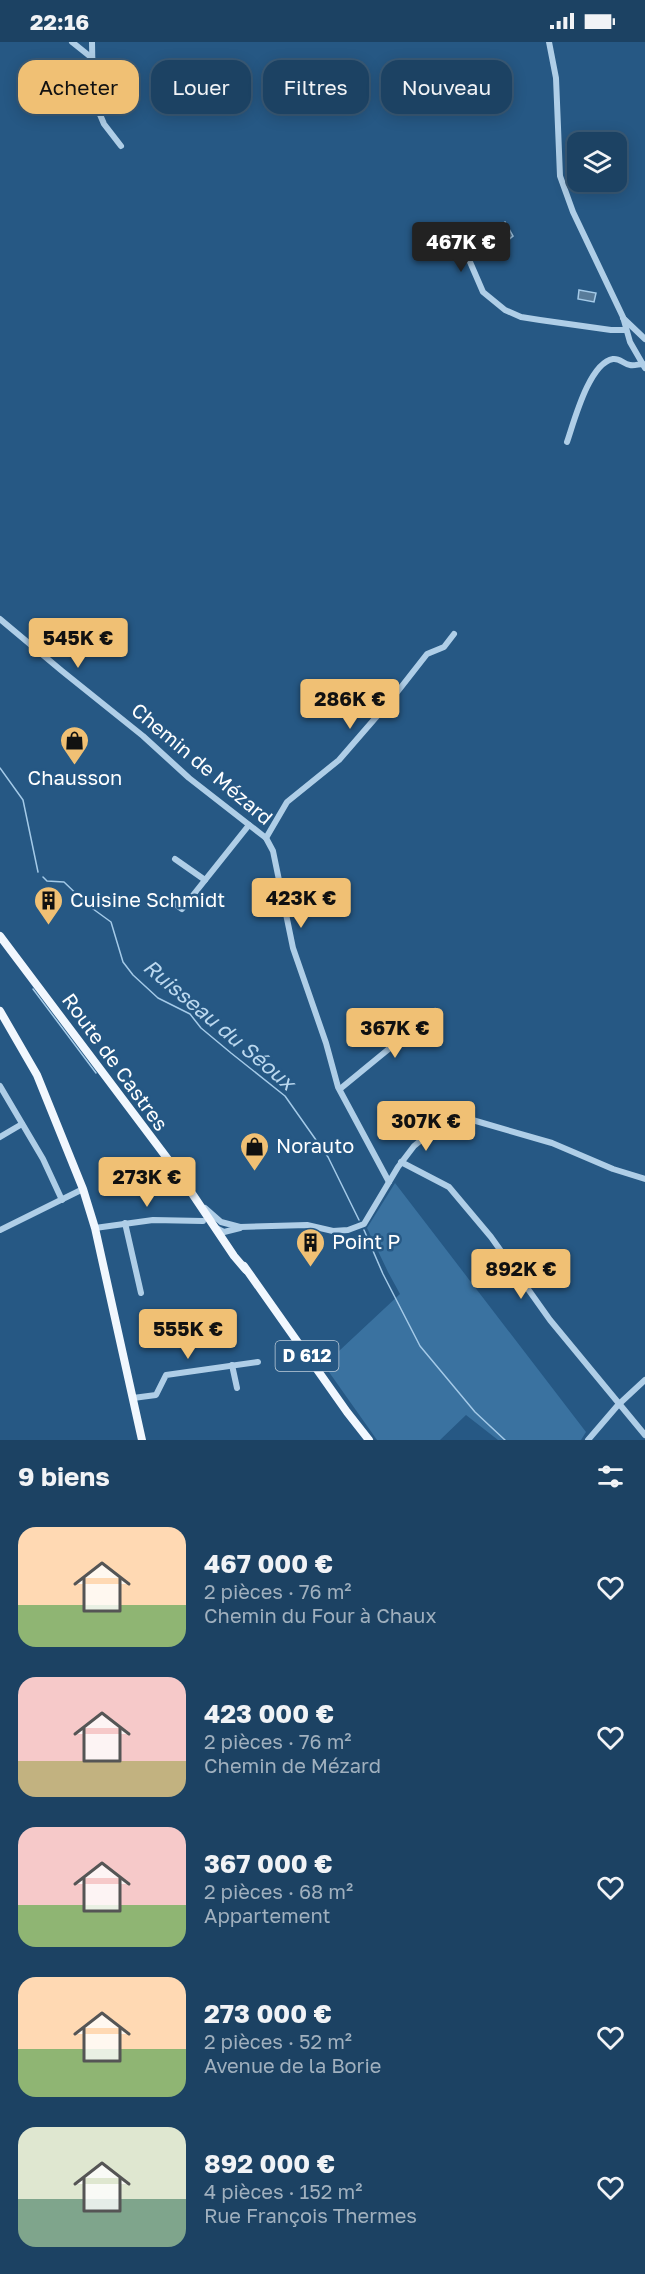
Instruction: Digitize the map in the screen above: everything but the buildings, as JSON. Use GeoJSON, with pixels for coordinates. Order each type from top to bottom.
{"type":"FeatureCollection","features":[{"type":"Feature","properties":{"kind":"main road","name":"Route de Castres"},"geometry":{"type":"LineString","coordinates":[[0,936],[166,1159],[346,1412],[369,1440]]}},
{"type":"Feature","properties":{"kind":"main road","name":"Route de Castres"},"geometry":{"type":"LineString","coordinates":[[0,942],[37,985]]}},
{"type":"Feature","properties":{"kind":"main road"},"geometry":{"type":"LineString","coordinates":[[0,1011],[37,1075],[83,1189],[95,1228],[142,1440]]}},
{"type":"Feature","properties":{"kind":"street"},"geometry":{"type":"LineString","coordinates":[[73,42],[79,42]]}},
{"type":"Feature","properties":{"kind":"street"},"geometry":{"type":"LineString","coordinates":[[73,42],[92,58]]}},
{"type":"Feature","properties":{"kind":"street"},"geometry":{"type":"LineString","coordinates":[[92,42],[93,98],[104,124],[122,146]]}},
{"type":"Feature","properties":{"kind":"street"},"geometry":{"type":"LineString","coordinates":[[549,42],[556,78],[560,176],[573,212],[623,317],[630,342],[644,366]]}},
{"type":"Feature","properties":{"kind":"street"},"geometry":{"type":"LineString","coordinates":[[455,239],[466,255],[483,291],[505,310],[540,320],[611,330],[626,329]]}},
{"type":"Feature","properties":{"kind":"street"},"geometry":{"type":"LineString","coordinates":[[623,317],[645,339]]}},
{"type":"Feature","properties":{"kind":"street"},"geometry":{"type":"LineString","coordinates":[[567,442],[581,399],[600,366],[610,359],[618,359],[633,366],[644,366]]}},
{"type":"Feature","properties":{"kind":"street","name":"Chemin de Mézard"},"geometry":{"type":"LineString","coordinates":[[0,619],[143,736],[189,778],[266,838],[273,851],[293,948],[340,1089],[389,1182]]}},
{"type":"Feature","properties":{"kind":"street"},"geometry":{"type":"LineString","coordinates":[[266,838],[287,802],[339,760],[427,654],[444,648],[454,634]]}},
{"type":"Feature","properties":{"kind":"street"},"geometry":{"type":"LineString","coordinates":[[167,898],[182,909],[249,825]]}},
{"type":"Feature","properties":{"kind":"street"},"geometry":{"type":"LineString","coordinates":[[175,859],[205,880]]}},
{"type":"Feature","properties":{"kind":"street"},"geometry":{"type":"LineString","coordinates":[[340,1089],[435,1011]]}},
{"type":"Feature","properties":{"kind":"street"},"geometry":{"type":"LineString","coordinates":[[0,1086],[51,1174],[62,1200]]}},
{"type":"Feature","properties":{"kind":"street"},"geometry":{"type":"LineString","coordinates":[[216,1228],[224,1232],[240,1227],[307,1225],[333,1231],[348,1230],[364,1224],[401,1162],[414,1146],[436,1128],[453,1119],[469,1119],[552,1143],[613,1169],[645,1179]]}},
{"type":"Feature","properties":{"kind":"street"},"geometry":{"type":"LineString","coordinates":[[0,1137],[22,1124]]}},
{"type":"Feature","properties":{"kind":"street"},"geometry":{"type":"LineString","coordinates":[[401,1162],[449,1187],[491,1237],[550,1320],[645,1435]]}},
{"type":"Feature","properties":{"kind":"street"},"geometry":{"type":"LineString","coordinates":[[0,1230],[83,1189]]}},
{"type":"Feature","properties":{"kind":"street"},"geometry":{"type":"LineString","coordinates":[[192,1195],[221,1222],[240,1227]]}},
{"type":"Feature","properties":{"kind":"street"},"geometry":{"type":"LineString","coordinates":[[95,1228],[125,1222],[166,1219],[203,1221]]}},
{"type":"Feature","properties":{"kind":"street"},"geometry":{"type":"LineString","coordinates":[[125,1222],[141,1293]]}},
{"type":"Feature","properties":{"kind":"street"},"geometry":{"type":"LineString","coordinates":[[133,1398],[156,1395],[166,1375],[258,1362]]}},
{"type":"Feature","properties":{"kind":"street"},"geometry":{"type":"LineString","coordinates":[[232,1365],[237,1388]]}},
{"type":"Feature","properties":{"kind":"street"},"geometry":{"type":"LineString","coordinates":[[588,1440],[618,1405],[645,1380]]}},
{"type":"Feature","properties":{"kind":"shaded area"},"geometry":{"type":"Polygon","coordinates":[[[505,222],[513,236],[507,241],[498,227],[505,222]]]}},
{"type":"Feature","properties":{"kind":"shaded area"},"geometry":{"type":"Polygon","coordinates":[[[579,290],[596,293],[594,302],[578,299],[579,290]]]}},
{"type":"Feature","properties":{"kind":"shaded area"},"geometry":{"type":"Polygon","coordinates":[[[395,1183],[586,1432],[581,1440],[498,1440],[466,1415],[440,1440],[377,1440],[324,1365],[400,1294],[367,1228],[395,1183]]]}},
{"type":"Feature","properties":{"kind":"waterway","name":"Ruisseau du Séoux"},"geometry":{"type":"LineString","coordinates":[[0,768],[23,800],[38,872]]}},
{"type":"Feature","properties":{"kind":"waterway","name":"Ruisseau du Séoux"},"geometry":{"type":"LineString","coordinates":[[43,877],[47,881],[64,882],[89,906],[111,922],[123,962],[133,975],[158,998],[190,1014],[201,1028],[285,1096],[328,1157],[359,1220]]}},
{"type":"Feature","properties":{"kind":"waterway"},"geometry":{"type":"LineString","coordinates":[[33,989],[96,1073]]}},
{"type":"Feature","properties":{"kind":"waterway","name":"Ruisseau du Séoux"},"geometry":{"type":"LineString","coordinates":[[364,1230],[383,1274],[420,1346],[475,1412],[505,1440]]}},
{"type":"Feature","properties":{"kind":"place","name":"Chausson"},"geometry":{"type":"Point","coordinates":[75,766]}},
{"type":"Feature","properties":{"kind":"place","name":"Cuisine Schmidt"},"geometry":{"type":"Point","coordinates":[49,926]}},
{"type":"Feature","properties":{"kind":"place","name":"Norauto"},"geometry":{"type":"Point","coordinates":[255,1172]}},
{"type":"Feature","properties":{"kind":"place","name":"Point P"},"geometry":{"type":"Point","coordinates":[311,1268]}}]}
